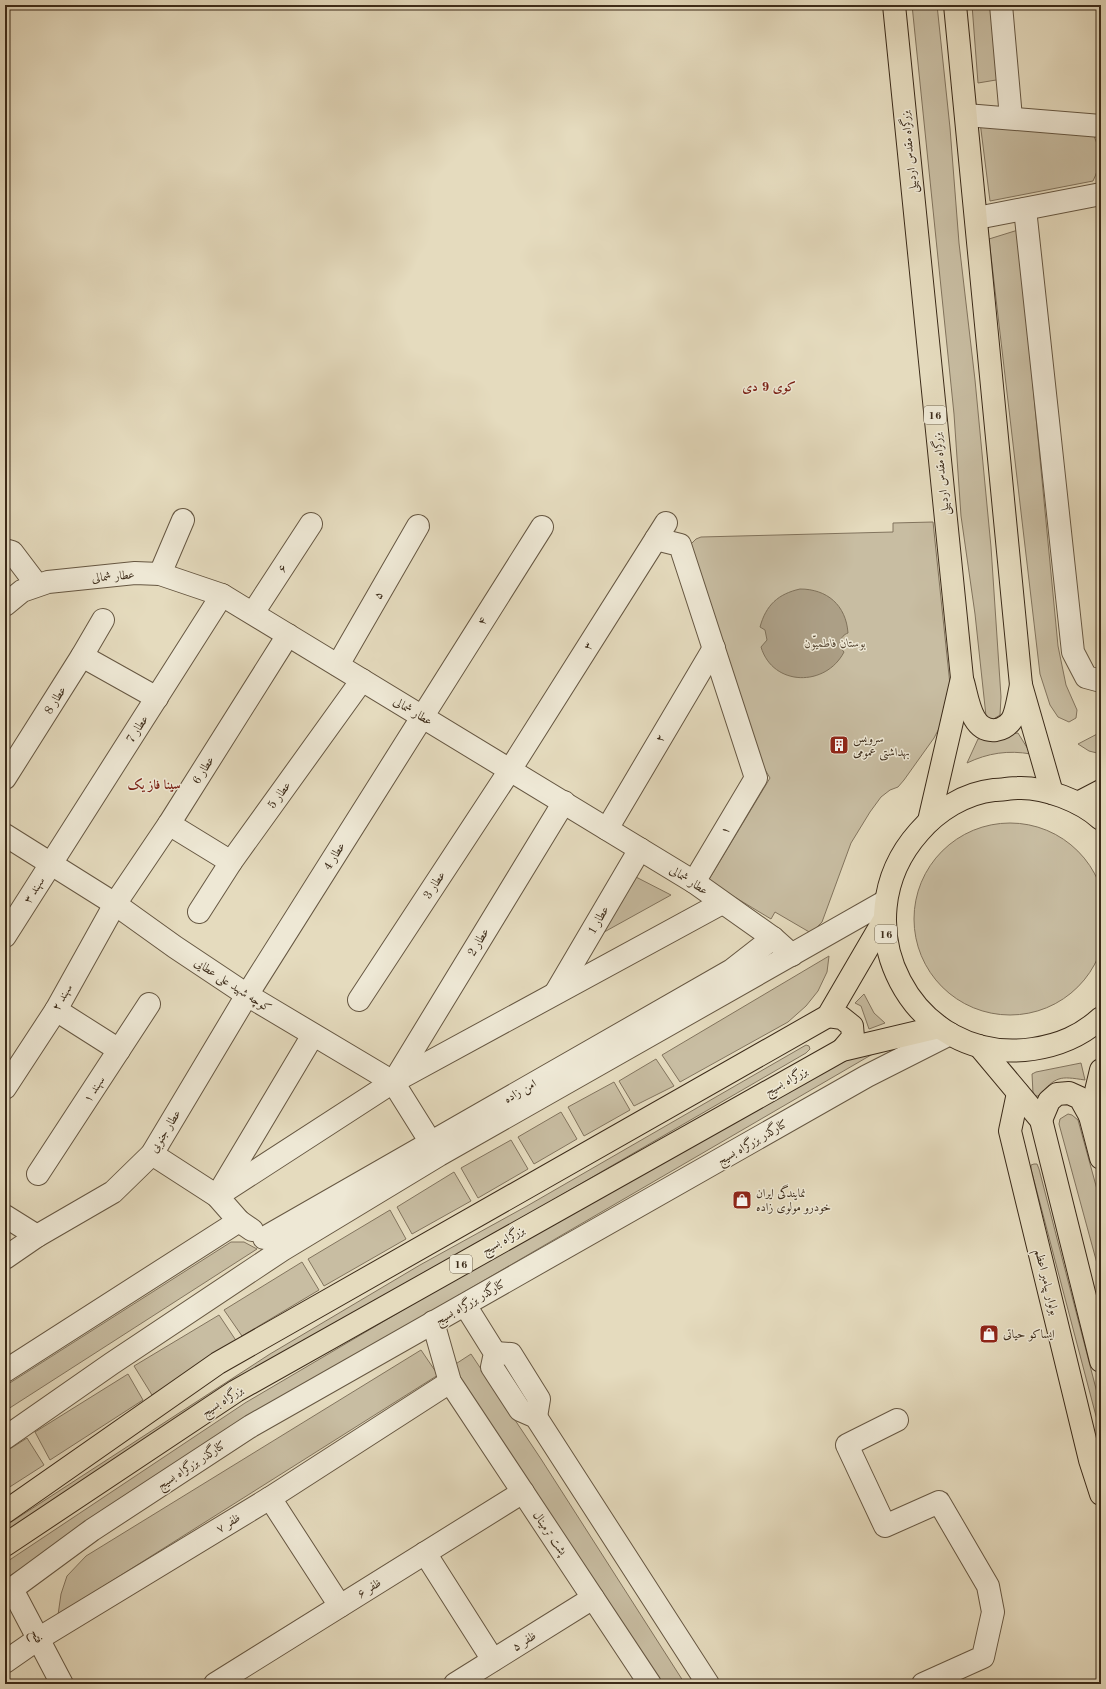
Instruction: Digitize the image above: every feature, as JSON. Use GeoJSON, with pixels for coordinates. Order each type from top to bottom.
{"type":"FeatureCollection","features":[{"type":"Feature","properties":{"kind":"main road","name":"بزرگراه مقدس اردبیلی"},"geometry":{"type":"LineString","coordinates":[[894,5],[962,678],[929,821]]}},
{"type":"Feature","properties":{"kind":"main road"},"geometry":{"type":"LineString","coordinates":[[955,5],[977,218],[1021,685],[1052,792]]}},
{"type":"Feature","properties":{"kind":"main road"},"geometry":{"type":"LineString","coordinates":[[962,678],[972,715],[979,725],[989,730],[1002,729],[1012,720],[1021,685]]}},
{"type":"Feature","properties":{"kind":"main road","name":"16"},"geometry":{"type":"LineString","coordinates":[[1094,812],[1052,792],[1019,788],[987,791],[956,803],[929,821],[908,845],[893,872],[885,911],[888,951],[899,980],[916,1006],[945,1030],[979,1046],[1016,1051],[1053,1046],[1088,1030],[1101,1018]]}},
{"type":"Feature","properties":{"kind":"main road"},"geometry":{"type":"LineString","coordinates":[[1094,812],[1101,791]]}},
{"type":"Feature","properties":{"kind":"main road","name":"16"},"geometry":{"type":"LineString","coordinates":[[828,1016],[885,911]]}},
{"type":"Feature","properties":{"kind":"main road"},"geometry":{"type":"LineString","coordinates":[[5,1512],[218,1363],[828,1016],[842,1018],[852,1026],[853,1037],[842,1050]]}},
{"type":"Feature","properties":{"kind":"main road","name":"بزرگراه بسیج"},"geometry":{"type":"LineString","coordinates":[[5,1545],[236,1391],[842,1050],[945,1030]]}},
{"type":"Feature","properties":{"kind":"main road"},"geometry":{"type":"LineString","coordinates":[[979,1046],[1041,1120],[1101,1361]]}},
{"type":"Feature","properties":{"kind":"main road"},"geometry":{"type":"LineString","coordinates":[[1090,1116],[1100,1076]]}},
{"type":"Feature","properties":{"kind":"main road","name":"بولوار پیامبر اعظم"},"geometry":{"type":"LineString","coordinates":[[1018,1093],[1010,1131],[1090,1460],[1101,1494]]}},
{"type":"Feature","properties":{"kind":"main road"},"geometry":{"type":"LineString","coordinates":[[1041,1120],[1049,1101],[1057,1094],[1069,1093],[1080,1098],[1090,1116],[1101,1158]]}},
{"type":"Feature","properties":{"kind":"street"},"geometry":{"type":"LineString","coordinates":[[1002,5],[1011,118]]}},
{"type":"Feature","properties":{"kind":"street"},"geometry":{"type":"LineString","coordinates":[[966,115],[1101,126]]}},
{"type":"Feature","properties":{"kind":"street"},"geometry":{"type":"LineString","coordinates":[[977,218],[1101,194]]}},
{"type":"Feature","properties":{"kind":"street"},"geometry":{"type":"LineString","coordinates":[[1025,209],[1074,652],[1086,676],[1101,681]]}},
{"type":"Feature","properties":{"kind":"street"},"geometry":{"type":"LineString","coordinates":[[160,574],[183,520]]}},
{"type":"Feature","properties":{"kind":"street","name":"۶"},"geometry":{"type":"LineString","coordinates":[[253,613],[311,524]]}},
{"type":"Feature","properties":{"kind":"street","name":"۵"},"geometry":{"type":"LineString","coordinates":[[338,665],[418,526]]}},
{"type":"Feature","properties":{"kind":"street","name":"۴"},"geometry":{"type":"LineString","coordinates":[[422,716],[542,527]]}},
{"type":"Feature","properties":{"kind":"street","name":"۳"},"geometry":{"type":"LineString","coordinates":[[510,770],[661,531],[680,545],[714,648]]}},
{"type":"Feature","properties":{"kind":"street"},"geometry":{"type":"LineString","coordinates":[[5,550],[12,552],[37,585]]}},
{"type":"Feature","properties":{"kind":"street","name":"عطار شمالی"},"geometry":{"type":"LineString","coordinates":[[5,605],[22,591],[48,582],[135,573],[160,574],[222,595],[694,882],[773,938],[792,955]]}},
{"type":"Feature","properties":{"kind":"street","name":"عطار 7"},"geometry":{"type":"LineString","coordinates":[[51,863],[222,595]]}},
{"type":"Feature","properties":{"kind":"street","name":"عطار 8"},"geometry":{"type":"LineString","coordinates":[[5,778],[103,620]]}},
{"type":"Feature","properties":{"kind":"street","name":"عطار 6"},"geometry":{"type":"LineString","coordinates":[[115,904],[169,824],[288,634]]}},
{"type":"Feature","properties":{"kind":"street","name":"۱"},"geometry":{"type":"LineString","coordinates":[[694,882],[756,778],[714,648]]}},
{"type":"Feature","properties":{"kind":"street","name":"۲"},"geometry":{"type":"LineString","coordinates":[[607,829],[714,648]]}},
{"type":"Feature","properties":{"kind":"street"},"geometry":{"type":"LineString","coordinates":[[82,656],[157,698]]}},
{"type":"Feature","properties":{"kind":"street","name":"عطار 5"},"geometry":{"type":"LineString","coordinates":[[199,912],[231,862],[362,680]]}},
{"type":"Feature","properties":{"kind":"street","name":"عطار 4"},"geometry":{"type":"LineString","coordinates":[[247,995],[422,716]]}},
{"type":"Feature","properties":{"kind":"street","name":"عطار 3"},"geometry":{"type":"LineString","coordinates":[[359,1000],[510,770]]}},
{"type":"Feature","properties":{"kind":"street","name":"عطار 2"},"geometry":{"type":"LineString","coordinates":[[393,1082],[564,802]]}},
{"type":"Feature","properties":{"kind":"street"},"geometry":{"type":"LineString","coordinates":[[169,824],[231,862]]}},
{"type":"Feature","properties":{"kind":"street","name":"کوچه شهید علی عطایی"},"geometry":{"type":"LineString","coordinates":[[5,835],[115,904],[247,995],[393,1082],[435,1148]]}},
{"type":"Feature","properties":{"kind":"street","name":"عطار 1"},"geometry":{"type":"LineString","coordinates":[[556,992],[640,849]]}},
{"type":"Feature","properties":{"kind":"street","name":"سهند ۳"},"geometry":{"type":"LineString","coordinates":[[5,936],[51,863]]}},
{"type":"Feature","properties":{"kind":"street"},"geometry":{"type":"LineString","coordinates":[[218,1196],[393,1082],[722,903]]}},
{"type":"Feature","properties":{"kind":"street","name":"سهند ۲"},"geometry":{"type":"LineString","coordinates":[[5,1088],[56,1010],[115,904]]}},
{"type":"Feature","properties":{"kind":"street"},"geometry":{"type":"LineString","coordinates":[[5,1438],[111,1364],[435,1148],[792,955],[885,911]]}},
{"type":"Feature","properties":{"kind":"street","name":"امن زاده"},"geometry":{"type":"LineString","coordinates":[[264,1238],[435,1148],[732,970],[773,938]]}},
{"type":"Feature","properties":{"kind":"street","name":"عطار جنوبی"},"geometry":{"type":"LineString","coordinates":[[5,1258],[37,1236],[113,1192],[152,1154],[247,995]]}},
{"type":"Feature","properties":{"kind":"street","name":"سهند ۱"},"geometry":{"type":"LineString","coordinates":[[38,1174],[149,1004]]}},
{"type":"Feature","properties":{"kind":"street"},"geometry":{"type":"LineString","coordinates":[[56,1010],[119,1050]]}},
{"type":"Feature","properties":{"kind":"street","name":"کنارگذر بزرگراه بسیج"},"geometry":{"type":"LineString","coordinates":[[8,1591],[92,1530],[251,1426],[867,1076],[945,1030]]}},
{"type":"Feature","properties":{"kind":"street"},"geometry":{"type":"LineString","coordinates":[[218,1196],[313,1035]]}},
{"type":"Feature","properties":{"kind":"street"},"geometry":{"type":"LineString","coordinates":[[152,1154],[218,1196],[240,1221],[282,1250]]}},
{"type":"Feature","properties":{"kind":"street"},"geometry":{"type":"LineString","coordinates":[[5,1216],[37,1236]]}},
{"type":"Feature","properties":{"kind":"street"},"geometry":{"type":"LineString","coordinates":[[5,1371],[240,1221]]}},
{"type":"Feature","properties":{"kind":"street"},"geometry":{"type":"LineString","coordinates":[[465,1304],[495,1353],[492,1367],[520,1410],[536,1416],[708,1684]]}},
{"type":"Feature","properties":{"kind":"street","name":"پشت ترمینال"},"geometry":{"type":"LineString","coordinates":[[433,1322],[450,1382],[650,1684]]}},
{"type":"Feature","properties":{"kind":"street","name":"ظفر ۷"},"geometry":{"type":"LineString","coordinates":[[5,1662],[38,1639],[270,1498],[450,1382]]}},
{"type":"Feature","properties":{"kind":"street"},"geometry":{"type":"LineString","coordinates":[[897,1420],[847,1445],[885,1526],[939,1502],[988,1586],[993,1612],[983,1656],[923,1684]]}},
{"type":"Feature","properties":{"kind":"street","name":"ظفر ۶"},"geometry":{"type":"LineString","coordinates":[[215,1684],[523,1492]]}},
{"type":"Feature","properties":{"kind":"street"},"geometry":{"type":"LineString","coordinates":[[270,1498],[340,1606]]}},
{"type":"Feature","properties":{"kind":"street"},"geometry":{"type":"LineString","coordinates":[[425,1553],[493,1660]]}},
{"type":"Feature","properties":{"kind":"street","name":"فتح"},"geometry":{"type":"LineString","coordinates":[[8,1591],[38,1639],[62,1684]]}},
{"type":"Feature","properties":{"kind":"street","name":"ظفر ۵"},"geometry":{"type":"LineString","coordinates":[[455,1684],[478,1678],[493,1660],[593,1598]]}},
{"type":"Feature","properties":{"kind":"green space"},"geometry":{"type":"Polygon","coordinates":[[[912,5],[937,5],[950,128],[959,243],[975,380],[991,547],[1001,697],[1000,715],[992,720],[986,716],[975,614],[961,516],[954,414],[912,5]]]}},
{"type":"Feature","properties":{"kind":"green space"},"geometry":{"type":"Polygon","coordinates":[[[972,5],[996,5],[1002,79],[978,83],[972,5]]]}},
{"type":"Feature","properties":{"kind":"green space"},"geometry":{"type":"Polygon","coordinates":[[[980,122],[1094,136],[1099,153],[1099,164],[1096,175],[1093,181],[990,201],[980,122]]]}},
{"type":"Feature","properties":{"kind":"green space"},"geometry":{"type":"Polygon","coordinates":[[[1018,230],[1058,646],[1066,685],[1077,710],[1076,718],[1069,722],[1058,717],[1050,705],[1040,674],[989,239],[1018,230]]]}},
{"type":"Feature","properties":{"kind":"green space","name":"بوستان فاطمیّون"},"geometry":{"type":"Polygon","coordinates":[[[933,522],[950,685],[945,717],[934,738],[904,780],[898,787],[890,790],[881,797],[851,843],[822,922],[811,933],[775,912],[771,919],[708,881],[770,778],[758,758],[690,545],[696,539],[701,537],[893,532],[893,523],[933,522]]]}},
{"type":"Feature","properties":{"kind":"green space"},"geometry":{"type":"Polygon","coordinates":[[[1101,732],[1101,754],[1089,751],[1078,744],[1101,732]]]}},
{"type":"Feature","properties":{"kind":"green space"},"geometry":{"type":"Polygon","coordinates":[[[1018,733],[1031,754],[1014,752],[998,753],[967,763],[978,739],[1018,733]]]}},
{"type":"Feature","properties":{"kind":"green space"},"geometry":{"type":"Polygon","coordinates":[[[1001,823],[1019,823],[1047,830],[1063,839],[1078,851],[1090,866],[1099,882],[1106,910],[1106,928],[1099,956],[1090,972],[1078,987],[1063,999],[1047,1008],[1019,1015],[1001,1015],[982,1011],[965,1004],[949,993],[936,980],[925,964],[918,947],[914,928],[914,910],[918,891],[925,874],[936,858],[949,845],[965,834],[982,827],[1001,823]]]}},
{"type":"Feature","properties":{"kind":"green space"},"geometry":{"type":"Polygon","coordinates":[[[634,876],[671,895],[597,936],[634,876]]]}},
{"type":"Feature","properties":{"kind":"green space"},"geometry":{"type":"Polygon","coordinates":[[[829,956],[827,972],[818,991],[806,1006],[788,1022],[680,1082],[662,1055],[829,956]]]}},
{"type":"Feature","properties":{"kind":"green space"},"geometry":{"type":"Polygon","coordinates":[[[864,994],[874,1013],[885,1023],[869,1029],[861,1006],[855,1003],[864,994]]]}},
{"type":"Feature","properties":{"kind":"green space"},"geometry":{"type":"Polygon","coordinates":[[[806,1045],[809,1046],[810,1049],[806,1053],[558,1197],[5,1538],[5,1526],[270,1354],[420,1265],[527,1206],[806,1045]]]}},
{"type":"Feature","properties":{"kind":"green space"},"geometry":{"type":"Polygon","coordinates":[[[883,1048],[253,1415],[5,1579],[5,1563],[245,1403],[809,1071],[883,1048]]]}},
{"type":"Feature","properties":{"kind":"green space"},"geometry":{"type":"Polygon","coordinates":[[[656,1059],[674,1086],[634,1106],[619,1081],[656,1059]]]}},
{"type":"Feature","properties":{"kind":"green space"},"geometry":{"type":"Polygon","coordinates":[[[1081,1063],[1085,1080],[1069,1078],[1059,1079],[1050,1084],[1038,1096],[1035,1096],[1033,1093],[1032,1074],[1081,1063]]]}},
{"type":"Feature","properties":{"kind":"green space"},"geometry":{"type":"Polygon","coordinates":[[[614,1082],[630,1110],[584,1136],[568,1107],[614,1082]]]}},
{"type":"Feature","properties":{"kind":"green space"},"geometry":{"type":"Polygon","coordinates":[[[561,1112],[577,1139],[534,1164],[518,1137],[561,1112]]]}},
{"type":"Feature","properties":{"kind":"green space"},"geometry":{"type":"Polygon","coordinates":[[[1068,1114],[1072,1115],[1078,1120],[1101,1204],[1101,1278],[1059,1124],[1060,1119],[1068,1114]]]}},
{"type":"Feature","properties":{"kind":"green space"},"geometry":{"type":"Polygon","coordinates":[[[511,1140],[528,1169],[478,1198],[461,1168],[511,1140]]]}},
{"type":"Feature","properties":{"kind":"green space"},"geometry":{"type":"Polygon","coordinates":[[[1037,1164],[1039,1169],[1101,1408],[1101,1435],[1031,1169],[1031,1165],[1037,1164]]]}},
{"type":"Feature","properties":{"kind":"green space"},"geometry":{"type":"Polygon","coordinates":[[[454,1172],[471,1201],[412,1234],[397,1207],[454,1172]]]}},
{"type":"Feature","properties":{"kind":"green space"},"geometry":{"type":"Polygon","coordinates":[[[390,1210],[406,1239],[324,1286],[308,1259],[390,1210]]]}},
{"type":"Feature","properties":{"kind":"green space"},"geometry":{"type":"Polygon","coordinates":[[[231,1242],[244,1242],[257,1249],[5,1411],[5,1386],[231,1242]]]}},
{"type":"Feature","properties":{"kind":"green space"},"geometry":{"type":"Polygon","coordinates":[[[302,1262],[319,1290],[242,1336],[224,1310],[302,1262]]]}},
{"type":"Feature","properties":{"kind":"green space"},"geometry":{"type":"Polygon","coordinates":[[[219,1315],[237,1342],[152,1395],[134,1366],[219,1315]]]}},
{"type":"Feature","properties":{"kind":"green space"},"geometry":{"type":"Polygon","coordinates":[[[421,1350],[438,1375],[58,1615],[61,1594],[67,1576],[86,1556],[421,1350]]]}},
{"type":"Feature","properties":{"kind":"green space"},"geometry":{"type":"Polygon","coordinates":[[[471,1354],[541,1459],[685,1684],[660,1684],[451,1367],[471,1354]]]}},
{"type":"Feature","properties":{"kind":"green space"},"geometry":{"type":"Polygon","coordinates":[[[128,1374],[143,1400],[50,1460],[35,1432],[128,1374]]]}},
{"type":"Feature","properties":{"kind":"green space"},"geometry":{"type":"Polygon","coordinates":[[[27,1438],[44,1465],[5,1490],[5,1452],[27,1438]]]}},
{"type":"Feature","properties":{"kind":"shaded area"},"geometry":{"type":"Polygon","coordinates":[[[800,589],[819,592],[833,600],[843,614],[848,633],[841,638],[840,644],[844,652],[836,663],[825,672],[800,678],[776,670],[767,660],[761,647],[767,640],[765,630],[760,627],[769,607],[779,597],[800,589]]]}},
{"type":"Feature","properties":{"kind":"place","name":"سرویس بهداشتی عمومی"},"geometry":{"type":"Point","coordinates":[839,745]}},
{"type":"Feature","properties":{"kind":"place","name":"نمایندگی ایران خودرو مولوی زاده"},"geometry":{"type":"Point","coordinates":[742,1200]}},
{"type":"Feature","properties":{"kind":"place","name":"ایساکو حیاتی"},"geometry":{"type":"Point","coordinates":[989,1334]}},
{"type":"Feature","properties":{"kind":"district","name":"کوی 9 دی"},"geometry":{"type":"Point","coordinates":[769,386]}},
{"type":"Feature","properties":{"kind":"district","name":"سینا فاز یک"},"geometry":{"type":"Point","coordinates":[154,784]}}]}
